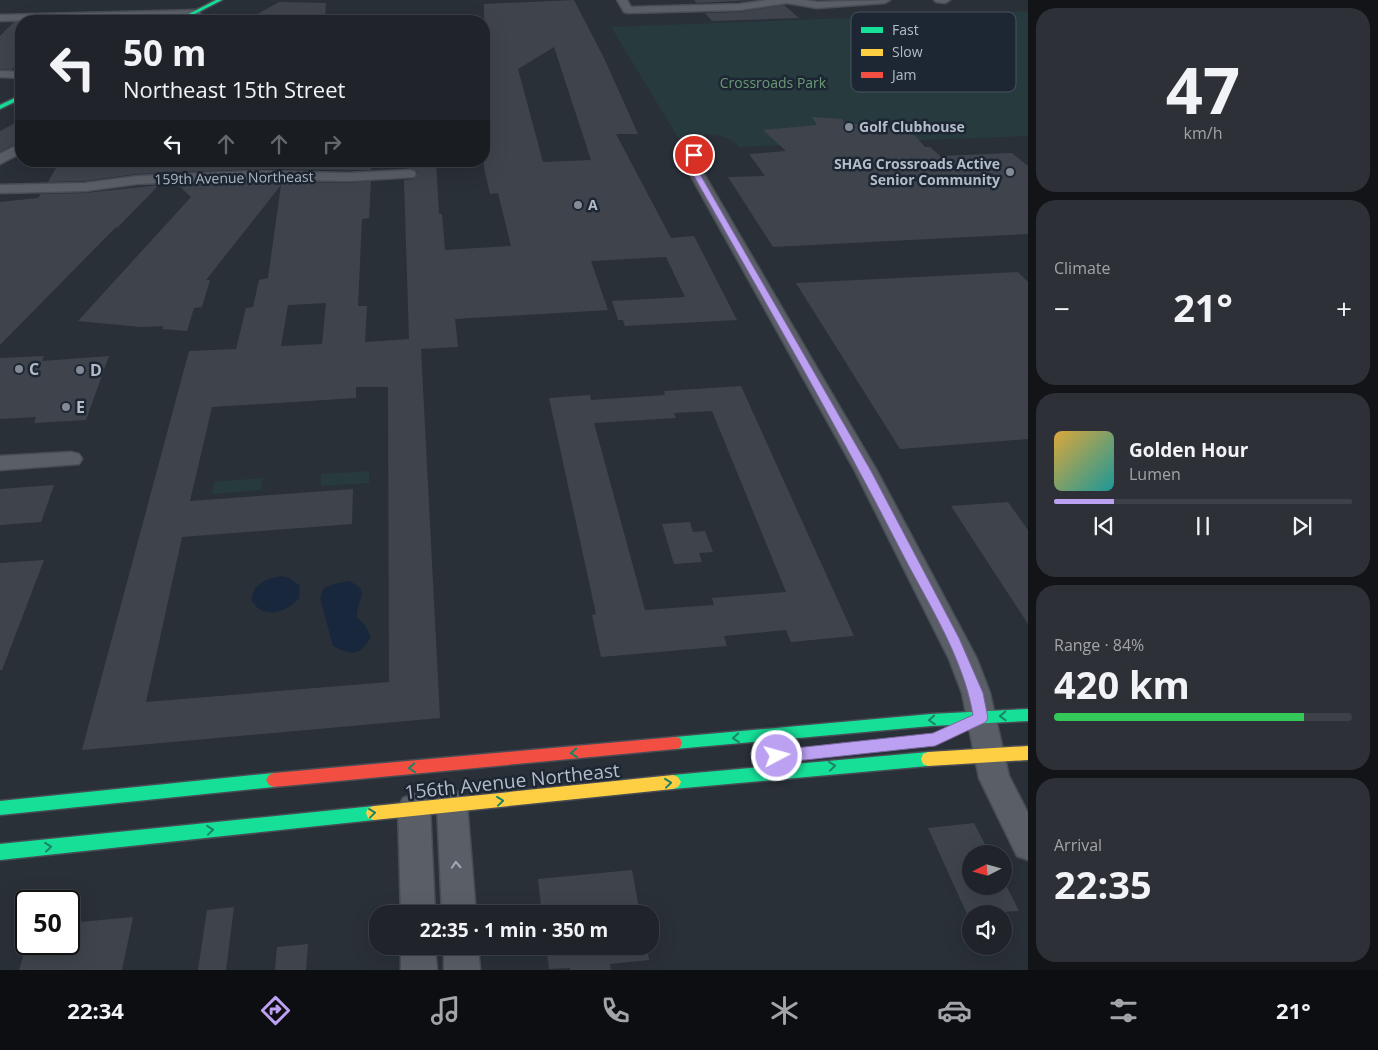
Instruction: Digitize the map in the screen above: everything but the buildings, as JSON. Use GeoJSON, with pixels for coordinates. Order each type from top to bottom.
{"type":"FeatureCollection","features":[{"type":"Feature","properties":{"kind":"main road"},"geometry":{"type":"LineString","coordinates":[[192,15],[220,0]]}},
{"type":"Feature","properties":{"kind":"main road"},"geometry":{"type":"LineString","coordinates":[[0,107],[15,99]]}},
{"type":"Feature","properties":{"kind":"main road","name":"156th Avenue Northeast"},"geometry":{"type":"LineString","coordinates":[[0,808],[295,778],[931,720],[1028,715]]}},
{"type":"Feature","properties":{"kind":"main road"},"geometry":{"type":"LineString","coordinates":[[950,732],[981,718]]}},
{"type":"Feature","properties":{"kind":"main road","name":"156th Avenue Northeast"},"geometry":{"type":"LineString","coordinates":[[0,852],[748,774],[1028,752]]}},
{"type":"Feature","properties":{"kind":"main road"},"geometry":{"type":"LineString","coordinates":[[748,774],[761,762]]}},
{"type":"Feature","properties":{"kind":"street"},"geometry":{"type":"LineString","coordinates":[[622,0],[628,10],[769,7],[798,3],[829,5],[885,0]]}},
{"type":"Feature","properties":{"kind":"street"},"geometry":{"type":"LineString","coordinates":[[757,6],[787,0],[798,3]]}},
{"type":"Feature","properties":{"kind":"street"},"geometry":{"type":"LineString","coordinates":[[939,0],[945,0]]}},
{"type":"Feature","properties":{"kind":"street"},"geometry":{"type":"LineString","coordinates":[[678,8],[688,22]]}},
{"type":"Feature","properties":{"kind":"street"},"geometry":{"type":"LineString","coordinates":[[118,15],[196,13]]}},
{"type":"Feature","properties":{"kind":"street"},"geometry":{"type":"LineString","coordinates":[[0,18],[15,18]]}},
{"type":"Feature","properties":{"kind":"street"},"geometry":{"type":"LineString","coordinates":[[0,74],[15,75]]}},
{"type":"Feature","properties":{"kind":"street"},"geometry":{"type":"LineString","coordinates":[[703,147],[694,155],[692,162],[694,169],[866,471],[963,659],[976,693],[994,778],[1028,844]]}},
{"type":"Feature","properties":{"kind":"street"},"geometry":{"type":"LineString","coordinates":[[0,149],[15,149]]}},
{"type":"Feature","properties":{"kind":"street"},"geometry":{"type":"LineString","coordinates":[[0,160],[15,151]]}},
{"type":"Feature","properties":{"kind":"street"},"geometry":{"type":"LineString","coordinates":[[348,177],[349,167]]}},
{"type":"Feature","properties":{"kind":"street","name":"159th Avenue Northeast"},"geometry":{"type":"LineString","coordinates":[[0,189],[85,187],[137,180],[254,175],[348,177],[409,174]]}},
{"type":"Feature","properties":{"kind":"street"},"geometry":{"type":"LineString","coordinates":[[0,463],[70,459]]}},
{"type":"Feature","properties":{"kind":"street"},"geometry":{"type":"LineString","coordinates":[[452,804],[458,905]]}},
{"type":"Feature","properties":{"kind":"street"},"geometry":{"type":"LineString","coordinates":[[414,808],[418,905]]}},
{"type":"Feature","properties":{"kind":"street"},"geometry":{"type":"LineString","coordinates":[[418,955],[419,970]]}},
{"type":"Feature","properties":{"kind":"street"},"geometry":{"type":"LineString","coordinates":[[461,955],[462,970]]}},
{"type":"Feature","properties":{"kind":"green space","name":"Crossroads Park"},"geometry":{"type":"Polygon","coordinates":[[[1028,11],[1028,136],[739,147],[727,138],[703,135],[688,139],[682,144],[611,27],[851,18],[851,92],[1016,92],[1016,12],[1002,12],[1028,11]]]}},
{"type":"Feature","properties":{"kind":"green space"},"geometry":{"type":"Polygon","coordinates":[[[369,471],[369,483],[321,486],[321,474],[369,471]]]}},
{"type":"Feature","properties":{"kind":"green space"},"geometry":{"type":"Polygon","coordinates":[[[263,478],[261,490],[212,494],[214,482],[263,478]]]}},
{"type":"Feature","properties":{"kind":"water"},"geometry":{"type":"Polygon","coordinates":[[[282,576],[290,578],[300,586],[299,598],[282,611],[262,611],[252,601],[254,590],[266,580],[282,576]]]}},
{"type":"Feature","properties":{"kind":"water"},"geometry":{"type":"Polygon","coordinates":[[[348,581],[356,584],[362,592],[357,617],[365,625],[371,637],[363,648],[350,653],[333,646],[320,598],[324,588],[348,581]]]}},
{"type":"Feature","properties":{"kind":"traffic: fast"},"geometry":{"type":"LineString","coordinates":[[190,15],[220,0]]}},
{"type":"Feature","properties":{"kind":"traffic: fast"},"geometry":{"type":"LineString","coordinates":[[0,107],[15,100]]}},
{"type":"Feature","properties":{"kind":"traffic: fast"},"geometry":{"type":"LineString","coordinates":[[675,743],[931,720],[1028,715]]}},
{"type":"Feature","properties":{"kind":"traffic: fast"},"geometry":{"type":"LineString","coordinates":[[673,782],[928,759]]}},
{"type":"Feature","properties":{"kind":"traffic: fast"},"geometry":{"type":"LineString","coordinates":[[0,808],[274,780]]}},
{"type":"Feature","properties":{"kind":"traffic: fast"},"geometry":{"type":"LineString","coordinates":[[0,852],[374,813]]}},
{"type":"Feature","properties":{"kind":"traffic: slow"},"geometry":{"type":"LineString","coordinates":[[928,759],[1028,753]]}},
{"type":"Feature","properties":{"kind":"traffic: slow"},"geometry":{"type":"LineString","coordinates":[[374,813],[673,782]]}},
{"type":"Feature","properties":{"kind":"traffic: jam"},"geometry":{"type":"LineString","coordinates":[[274,780],[675,743]]}},
{"type":"Feature","properties":{"kind":"place","name":"Golf Clubhouse"},"geometry":{"type":"Point","coordinates":[849,127]}},
{"type":"Feature","properties":{"kind":"place","name":"SHAG Crossroads Active Senior Community"},"geometry":{"type":"Point","coordinates":[1010,172]}},
{"type":"Feature","properties":{"kind":"place","name":"A"},"geometry":{"type":"Point","coordinates":[578,205]}},
{"type":"Feature","properties":{"kind":"place","name":"C"},"geometry":{"type":"Point","coordinates":[19,369]}},
{"type":"Feature","properties":{"kind":"place","name":"D"},"geometry":{"type":"Point","coordinates":[80,370]}},
{"type":"Feature","properties":{"kind":"place","name":"E"},"geometry":{"type":"Point","coordinates":[66,407]}},
{"type":"Feature","properties":{"kind":"route"},"geometry":{"type":"LineString","coordinates":[[694,155],[692,162],[694,169],[866,471],[953,638],[976,693],[981,718],[935,739],[777,756]]}}]}
